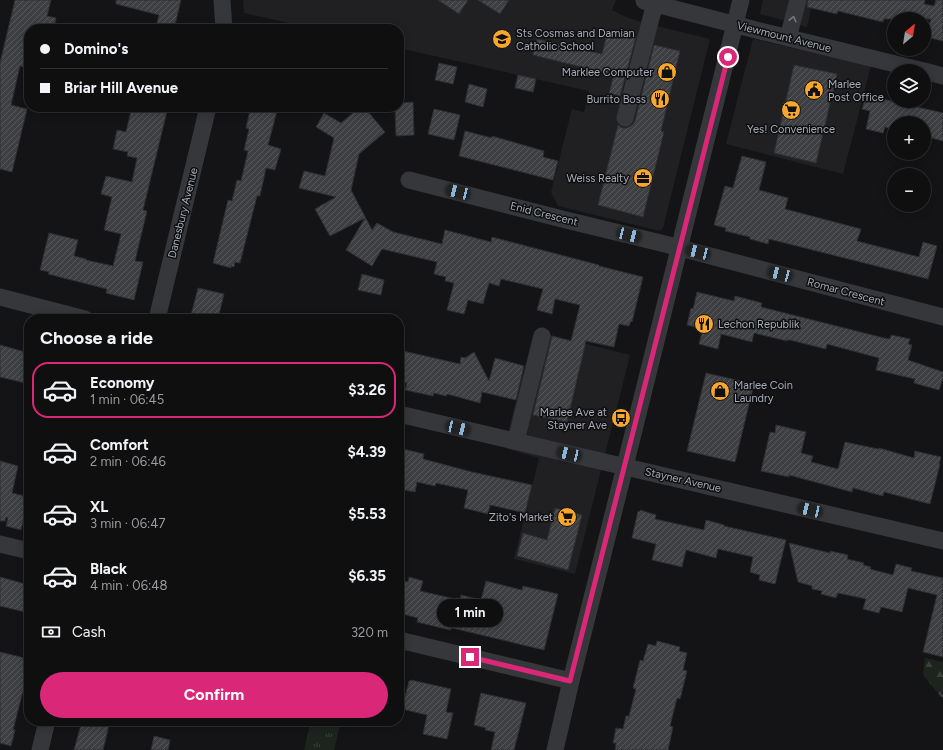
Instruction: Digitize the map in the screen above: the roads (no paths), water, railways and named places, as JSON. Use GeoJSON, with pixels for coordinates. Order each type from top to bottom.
{"type":"FeatureCollection","features":[{"type":"Feature","properties":{"kind":"street"},"geometry":{"type":"LineString","coordinates":[[222,0],[224,24]]}},
{"type":"Feature","properties":{"kind":"street"},"geometry":{"type":"LineString","coordinates":[[555,750],[570,681],[711,126],[741,0]]}},
{"type":"Feature","properties":{"kind":"street"},"geometry":{"type":"LineString","coordinates":[[788,38],[798,0]]}},
{"type":"Feature","properties":{"kind":"street"},"geometry":{"type":"LineString","coordinates":[[625,118],[649,2]]}},
{"type":"Feature","properties":{"kind":"street","name":"Viewmount Avenue"},"geometry":{"type":"LineString","coordinates":[[649,2],[895,64]]}},
{"type":"Feature","properties":{"kind":"street","name":"Viewmount Avenue"},"geometry":{"type":"LineString","coordinates":[[931,73],[943,76]]}},
{"type":"Feature","properties":{"kind":"street","name":"Danesbury Avenue"},"geometry":{"type":"LineString","coordinates":[[158,314],[207,112]]}},
{"type":"Feature","properties":{"kind":"street","name":"Enid Crescent"},"geometry":{"type":"LineString","coordinates":[[409,180],[679,248]]}},
{"type":"Feature","properties":{"kind":"street","name":"Romar Crescent"},"geometry":{"type":"LineString","coordinates":[[679,248],[943,317]]}},
{"type":"Feature","properties":{"kind":"street"},"geometry":{"type":"LineString","coordinates":[[0,297],[66,314]]}},
{"type":"Feature","properties":{"kind":"street"},"geometry":{"type":"LineString","coordinates":[[516,442],[542,336]]}},
{"type":"Feature","properties":{"kind":"street","name":"Stayner Avenue"},"geometry":{"type":"LineString","coordinates":[[404,415],[943,541]]}},
{"type":"Feature","properties":{"kind":"street"},"geometry":{"type":"LineString","coordinates":[[0,544],[24,550]]}},
{"type":"Feature","properties":{"kind":"street"},"geometry":{"type":"LineString","coordinates":[[404,641],[570,681]]}},
{"type":"Feature","properties":{"kind":"street"},"geometry":{"type":"LineString","coordinates":[[40,750],[46,726]]}},
{"type":"Feature","properties":{"kind":"place","name":"Sts Cosmas and Damian Catholic School"},"geometry":{"type":"Point","coordinates":[502,39]}},
{"type":"Feature","properties":{"kind":"place","name":"Marklee Computer"},"geometry":{"type":"Point","coordinates":[667,72]}},
{"type":"Feature","properties":{"kind":"place","name":"Marlee Post Office"},"geometry":{"type":"Point","coordinates":[814,90]}},
{"type":"Feature","properties":{"kind":"place","name":"Burrito Boss"},"geometry":{"type":"Point","coordinates":[660,99]}},
{"type":"Feature","properties":{"kind":"place","name":"Yes! Convenience"},"geometry":{"type":"Point","coordinates":[791,110]}},
{"type":"Feature","properties":{"kind":"place","name":"Weiss Realty"},"geometry":{"type":"Point","coordinates":[643,178]}},
{"type":"Feature","properties":{"kind":"place","name":"Lechon Republik"},"geometry":{"type":"Point","coordinates":[704,324]}},
{"type":"Feature","properties":{"kind":"place","name":"Marlee Coin Laundry"},"geometry":{"type":"Point","coordinates":[720,391]}},
{"type":"Feature","properties":{"kind":"place","name":"Marlee Ave at Stayner Ave"},"geometry":{"type":"Point","coordinates":[621,418]}},
{"type":"Feature","properties":{"kind":"place","name":"Zito's Market"},"geometry":{"type":"Point","coordinates":[567,517]}}]}
